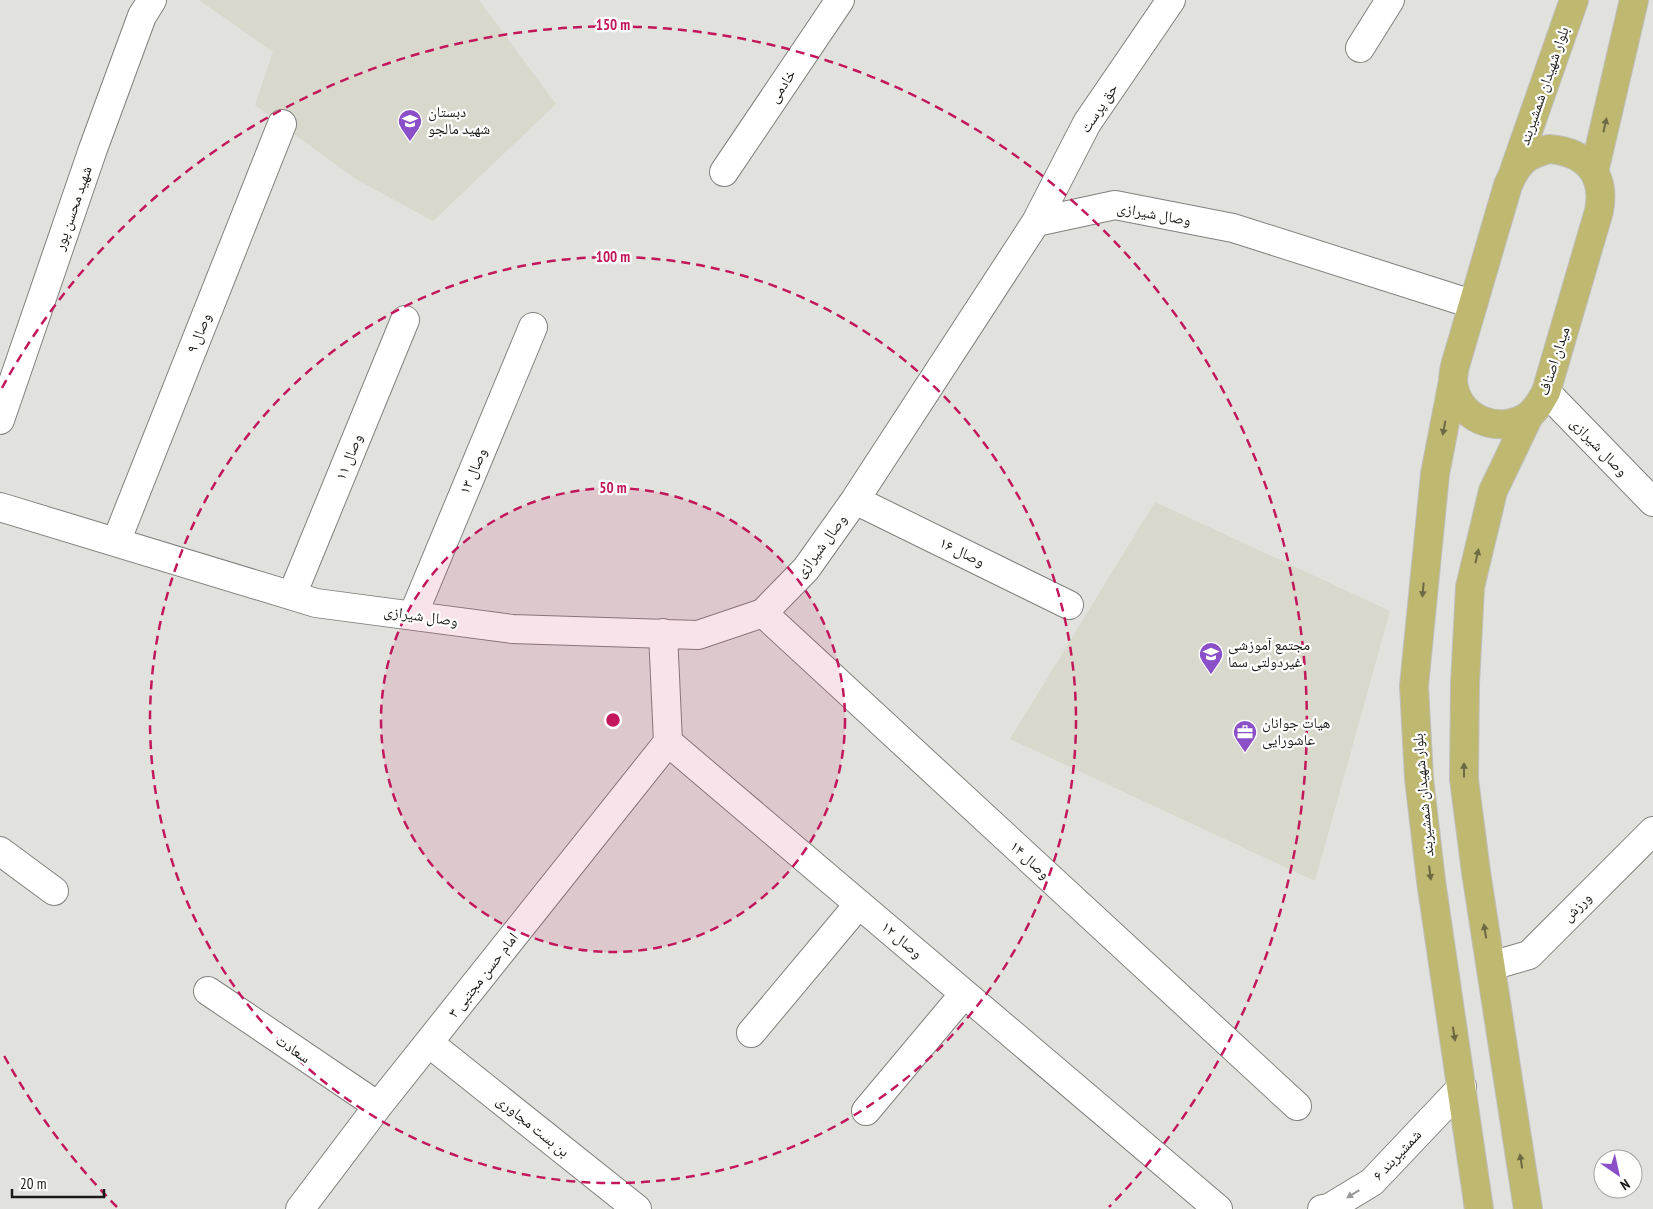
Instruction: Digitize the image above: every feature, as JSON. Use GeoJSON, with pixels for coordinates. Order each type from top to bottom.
{"type":"FeatureCollection","features":[{"type":"Feature","properties":{"kind":"main road","name":"بلوار شهیدان شمشیربند"},"geometry":{"type":"LineString","coordinates":[[1514,171],[1574,0]]}},
{"type":"Feature","properties":{"kind":"main road"},"geometry":{"type":"LineString","coordinates":[[1594,172],[1634,0]]}},
{"type":"Feature","properties":{"kind":"main road"},"geometry":{"type":"LineString","coordinates":[[1529,416],[1516,423],[1501,426],[1487,424],[1474,417],[1463,407],[1456,395],[1453,381],[1455,366],[1508,184],[1514,171],[1523,160],[1535,153],[1549,149],[1563,150],[1576,155],[1587,162],[1594,172]]}},
{"type":"Feature","properties":{"kind":"main road","name":"میدان اصناف"},"geometry":{"type":"LineString","coordinates":[[1529,416],[1539,405],[1546,392],[1599,210],[1601,198],[1594,172]]}},
{"type":"Feature","properties":{"kind":"main road","name":"بلوار شهیدان شمشیربند"},"geometry":{"type":"LineString","coordinates":[[1453,381],[1435,474],[1414,686],[1419,778],[1430,872],[1479,1209]]}},
{"type":"Feature","properties":{"kind":"main road"},"geometry":{"type":"LineString","coordinates":[[1528,1209],[1476,872],[1464,779],[1465,684],[1470,587],[1493,492],[1529,416]]}},
{"type":"Feature","properties":{"kind":"street","name":"شهید محسن پور"},"geometry":{"type":"LineString","coordinates":[[0,420],[93,149],[142,16],[152,0]]}},
{"type":"Feature","properties":{"kind":"street","name":"خادمی"},"geometry":{"type":"LineString","coordinates":[[724,172],[840,0]]}},
{"type":"Feature","properties":{"kind":"street","name":"حق پرست"},"geometry":{"type":"LineString","coordinates":[[1036,222],[1087,123],[1171,0]]}},
{"type":"Feature","properties":{"kind":"street"},"geometry":{"type":"LineString","coordinates":[[1360,48],[1390,0]]}},
{"type":"Feature","properties":{"kind":"street","name":"وصال ۹"},"geometry":{"type":"LineString","coordinates":[[116,542],[282,124]]}},
{"type":"Feature","properties":{"kind":"street","name":"وصال شیرازی"},"geometry":{"type":"LineString","coordinates":[[0,507],[316,602],[512,629],[698,635],[763,613],[806,569],[855,500],[1036,222],[1115,205],[1233,228],[1472,304]]}},
{"type":"Feature","properties":{"kind":"street","name":"وصال ۱۱"},"geometry":{"type":"LineString","coordinates":[[292,595],[405,320]]}},
{"type":"Feature","properties":{"kind":"street","name":"وصال ۱۳"},"geometry":{"type":"LineString","coordinates":[[413,615],[533,327]]}},
{"type":"Feature","properties":{"kind":"street","name":"وصال شیرازی"},"geometry":{"type":"LineString","coordinates":[[1546,392],[1653,502]]}},
{"type":"Feature","properties":{"kind":"street","name":"وصال ۱۶"},"geometry":{"type":"LineString","coordinates":[[855,500],[1069,605]]}},
{"type":"Feature","properties":{"kind":"street","name":"وصال ۱۴"},"geometry":{"type":"LineString","coordinates":[[763,613],[1297,1106]]}},
{"type":"Feature","properties":{"kind":"street"},"geometry":{"type":"LineString","coordinates":[[664,633],[668,742]]}},
{"type":"Feature","properties":{"kind":"street","name":"وصال ۱۲"},"geometry":{"type":"LineString","coordinates":[[668,742],[1218,1209]]}},
{"type":"Feature","properties":{"kind":"street","name":"امام حسن مجتبی ۳"},"geometry":{"type":"LineString","coordinates":[[300,1209],[378,1106],[668,742]]}},
{"type":"Feature","properties":{"kind":"street","name":"ورزش"},"geometry":{"type":"LineString","coordinates":[[1491,966],[1530,955],[1653,831]]}},
{"type":"Feature","properties":{"kind":"street"},"geometry":{"type":"LineString","coordinates":[[0,851],[54,891]]}},
{"type":"Feature","properties":{"kind":"street"},"geometry":{"type":"LineString","coordinates":[[751,1033],[860,904]]}},
{"type":"Feature","properties":{"kind":"street","name":"سعادت"},"geometry":{"type":"LineString","coordinates":[[208,992],[378,1106]]}},
{"type":"Feature","properties":{"kind":"street"},"geometry":{"type":"LineString","coordinates":[[866,1111],[964,994]]}},
{"type":"Feature","properties":{"kind":"street","name":"بن بست مجاوری"},"geometry":{"type":"LineString","coordinates":[[429,1043],[637,1209]]}},
{"type":"Feature","properties":{"kind":"street","name":"شمشیربند ۶"},"geometry":{"type":"LineString","coordinates":[[1322,1209],[1329,1208],[1372,1182],[1462,1086]]}},
{"type":"Feature","properties":{"kind":"shaded area","name":"دبستان شهید مالجو"},"geometry":{"type":"Polygon","coordinates":[[[199,0],[479,0],[556,104],[433,221],[354,178],[255,105],[273,52],[199,0]]]}},
{"type":"Feature","properties":{"kind":"shaded area","name":"مجتمع آموزشی غیردولتی سما"},"geometry":{"type":"Polygon","coordinates":[[[1155,502],[1390,611],[1315,881],[1010,739],[1155,502]]]}},
{"type":"Feature","properties":{"kind":"place","name":"دبستان شهید مالجو"},"geometry":{"type":"Point","coordinates":[410,142]}},
{"type":"Feature","properties":{"kind":"place","name":"مجتمع آموزشی غیردولتی سما"},"geometry":{"type":"Point","coordinates":[1211,675]}},
{"type":"Feature","properties":{"kind":"place","name":"هیات جوانان عاشورایی"},"geometry":{"type":"Point","coordinates":[1245,753]}}]}
